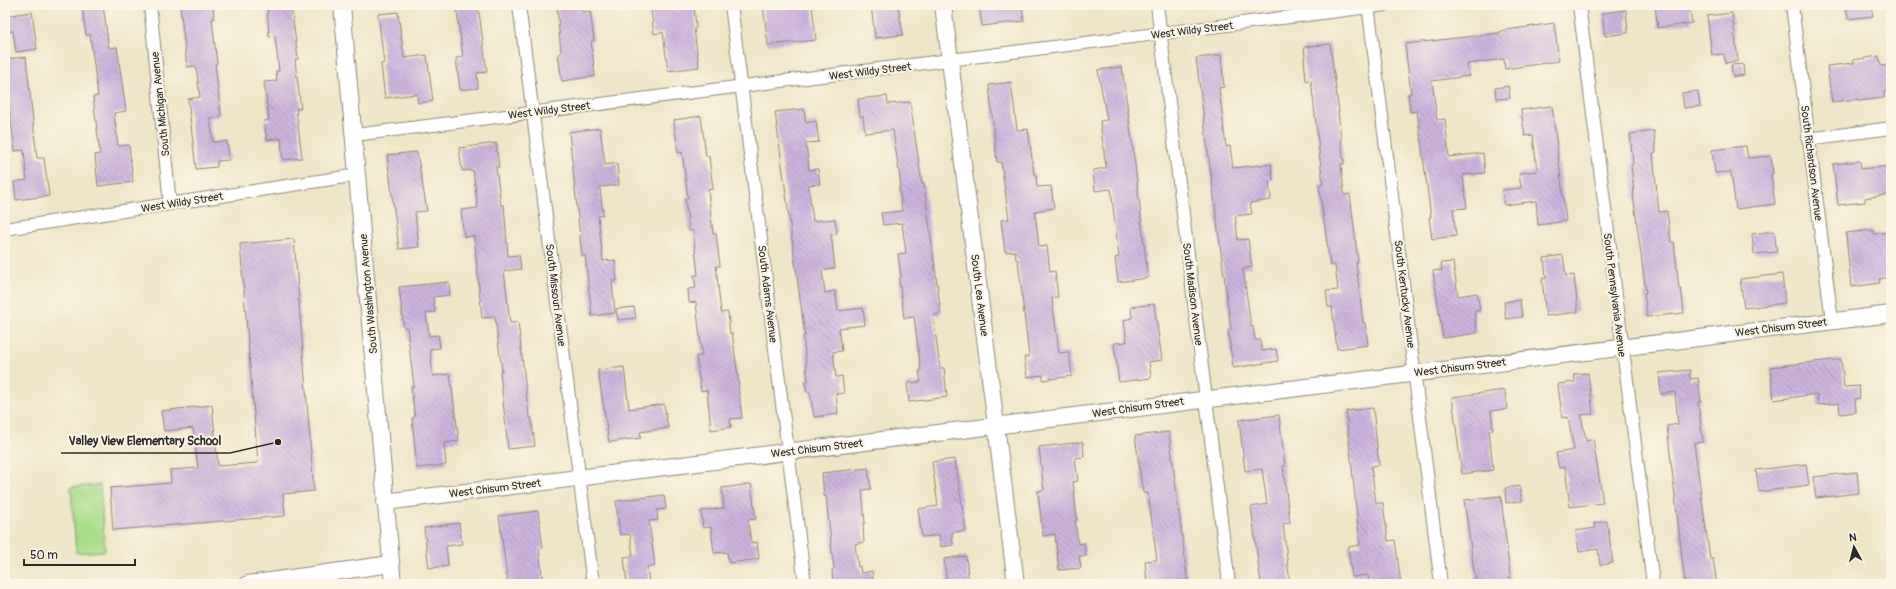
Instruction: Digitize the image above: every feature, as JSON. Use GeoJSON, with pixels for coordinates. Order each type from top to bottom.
{"type":"FeatureCollection","features":[{"type":"Feature","properties":{"kind":"street","name":"South Michigan Avenue"},"geometry":{"type":"LineString","coordinates":[[150,5],[170,204]]}},
{"type":"Feature","properties":{"kind":"street","name":"South Washington Avenue"},"geometry":{"type":"LineString","coordinates":[[342,5],[355,135],[393,584]]}},
{"type":"Feature","properties":{"kind":"street","name":"South Missouri Avenue"},"geometry":{"type":"LineString","coordinates":[[519,5],[593,584]]}},
{"type":"Feature","properties":{"kind":"street","name":"South Adams Avenue"},"geometry":{"type":"LineString","coordinates":[[731,5],[805,584]]}},
{"type":"Feature","properties":{"kind":"street","name":"South Lea Avenue"},"geometry":{"type":"LineString","coordinates":[[944,5],[1016,584]]}},
{"type":"Feature","properties":{"kind":"street","name":"South Madison Avenue"},"geometry":{"type":"LineString","coordinates":[[1157,5],[1229,584]]}},
{"type":"Feature","properties":{"kind":"street","name":"West Wildy Street"},"geometry":{"type":"LineString","coordinates":[[355,135],[1161,35],[1368,6],[1385,5]]}},
{"type":"Feature","properties":{"kind":"street","name":"South Pennsylvania Avenue"},"geometry":{"type":"LineString","coordinates":[[1579,5],[1652,584]]}},
{"type":"Feature","properties":{"kind":"street","name":"South Richardson Avenue"},"geometry":{"type":"LineString","coordinates":[[1792,5],[1832,321]]}},
{"type":"Feature","properties":{"kind":"street","name":"South Kentucky Avenue"},"geometry":{"type":"LineString","coordinates":[[1368,6],[1441,584]]}},
{"type":"Feature","properties":{"kind":"street"},"geometry":{"type":"LineString","coordinates":[[1808,139],[1891,128]]}},
{"type":"Feature","properties":{"kind":"street","name":"West Wildy Street"},"geometry":{"type":"LineString","coordinates":[[5,229],[358,175]]}},
{"type":"Feature","properties":{"kind":"street","name":"West Chisum Street"},"geometry":{"type":"LineString","coordinates":[[385,502],[996,426],[1206,398],[1891,314]]}},
{"type":"Feature","properties":{"kind":"street"},"geometry":{"type":"LineString","coordinates":[[248,584],[391,564]]}},
{"type":"Feature","properties":{"kind":"green space"},"geometry":{"type":"Polygon","coordinates":[[[100,485],[105,551],[76,553],[71,487],[100,485]]]}},
{"type":"Feature","properties":{"kind":"building"},"geometry":{"type":"Polygon","coordinates":[[[82,5],[103,5],[109,48],[117,47],[126,111],[114,113],[118,146],[129,145],[133,182],[98,186],[95,155],[100,154],[93,97],[98,96],[90,34],[86,35],[82,5]]]}},
{"type":"Feature","properties":{"kind":"building"},"geometry":{"type":"Polygon","coordinates":[[[180,5],[213,5],[214,19],[212,19],[217,64],[215,64],[221,116],[210,118],[213,142],[227,141],[229,160],[217,161],[217,167],[196,169],[188,99],[200,97],[196,66],[187,67],[180,5]]]}},
{"type":"Feature","properties":{"kind":"building"},"geometry":{"type":"Polygon","coordinates":[[[267,5],[291,5],[298,59],[295,60],[301,109],[296,109],[302,158],[283,160],[281,138],[267,140],[264,121],[269,120],[264,82],[277,81],[276,71],[279,71],[275,36],[269,37],[267,5]]]}},
{"type":"Feature","properties":{"kind":"building"},"geometry":{"type":"Polygon","coordinates":[[[456,5],[478,5],[487,72],[477,73],[478,88],[460,90],[456,58],[463,57],[456,5]]]}},
{"type":"Feature","properties":{"kind":"building"},"geometry":{"type":"Polygon","coordinates":[[[557,5],[582,5],[583,12],[590,11],[594,40],[591,41],[595,76],[562,81],[558,54],[561,53],[557,5]]]}},
{"type":"Feature","properties":{"kind":"building"},"geometry":{"type":"Polygon","coordinates":[[[679,5],[694,5],[696,28],[694,29],[699,67],[668,71],[663,32],[654,34],[651,10],[679,7],[679,5]]]}},
{"type":"Feature","properties":{"kind":"building"},"geometry":{"type":"Polygon","coordinates":[[[763,5],[812,5],[816,40],[768,45],[763,5]]]}},
{"type":"Feature","properties":{"kind":"building"},"geometry":{"type":"Polygon","coordinates":[[[871,5],[898,5],[903,35],[875,38],[871,5]]]}},
{"type":"Feature","properties":{"kind":"building"},"geometry":{"type":"Polygon","coordinates":[[[979,5],[1022,5],[1024,21],[982,26],[979,5]]]}},
{"type":"Feature","properties":{"kind":"building"},"geometry":{"type":"Polygon","coordinates":[[[1689,5],[1692,23],[1658,28],[1655,7],[1689,5]]]}},
{"type":"Feature","properties":{"kind":"building"},"geometry":{"type":"Polygon","coordinates":[[[1846,5],[1871,5],[1873,16],[1848,19],[1846,5]]]}},
{"type":"Feature","properties":{"kind":"building"},"geometry":{"type":"Polygon","coordinates":[[[1626,10],[1628,33],[1605,36],[1602,13],[1626,10]]]}},
{"type":"Feature","properties":{"kind":"building"},"geometry":{"type":"Polygon","coordinates":[[[32,12],[37,49],[16,52],[13,31],[5,32],[5,16],[32,12]]]}},
{"type":"Feature","properties":{"kind":"building"},"geometry":{"type":"Polygon","coordinates":[[[398,12],[404,58],[427,55],[433,101],[418,103],[417,94],[385,98],[381,64],[384,63],[378,14],[398,12]]]}},
{"type":"Feature","properties":{"kind":"building"},"geometry":{"type":"Polygon","coordinates":[[[1732,13],[1738,61],[1725,63],[1724,54],[1712,55],[1707,16],[1732,13]]]}},
{"type":"Feature","properties":{"kind":"building"},"geometry":{"type":"Polygon","coordinates":[[[1554,23],[1559,61],[1505,69],[1504,59],[1467,64],[1469,76],[1432,81],[1437,120],[1445,119],[1449,157],[1483,153],[1485,173],[1463,175],[1467,208],[1453,209],[1456,236],[1432,239],[1429,217],[1431,217],[1417,111],[1410,112],[1408,94],[1411,94],[1405,44],[1500,33],[1500,31],[1554,23]]]}},
{"type":"Feature","properties":{"kind":"building"},"geometry":{"type":"Polygon","coordinates":[[[1330,44],[1344,164],[1341,164],[1344,195],[1350,194],[1363,323],[1365,323],[1368,345],[1337,349],[1332,307],[1328,307],[1326,291],[1338,290],[1335,265],[1330,265],[1319,185],[1323,185],[1311,80],[1306,81],[1304,57],[1304,47],[1330,44]]]}},
{"type":"Feature","properties":{"kind":"building"},"geometry":{"type":"Polygon","coordinates":[[[1221,55],[1224,87],[1219,88],[1226,147],[1230,146],[1233,168],[1271,164],[1273,180],[1269,181],[1271,200],[1250,203],[1252,214],[1235,216],[1238,240],[1248,239],[1252,267],[1243,269],[1251,327],[1253,326],[1255,340],[1260,340],[1262,351],[1276,349],[1278,361],[1233,368],[1228,330],[1231,330],[1196,58],[1221,55]]]}},
{"type":"Feature","properties":{"kind":"building"},"geometry":{"type":"Polygon","coordinates":[[[1879,56],[1881,66],[1891,65],[1891,91],[1884,92],[1884,98],[1832,102],[1827,66],[1854,63],[1853,60],[1879,56]]]}},
{"type":"Feature","properties":{"kind":"building"},"geometry":{"type":"Polygon","coordinates":[[[26,57],[37,158],[44,158],[49,196],[16,200],[14,182],[27,180],[24,150],[15,151],[5,76],[5,59],[26,57]]]}},
{"type":"Feature","properties":{"kind":"building"},"geometry":{"type":"Polygon","coordinates":[[[1743,64],[1744,75],[1733,77],[1731,65],[1743,64]]]}},
{"type":"Feature","properties":{"kind":"building"},"geometry":{"type":"Polygon","coordinates":[[[1122,67],[1148,278],[1118,282],[1115,258],[1119,257],[1111,189],[1095,191],[1093,170],[1106,168],[1100,121],[1107,120],[1098,70],[1122,67]]]}},
{"type":"Feature","properties":{"kind":"building"},"geometry":{"type":"Polygon","coordinates":[[[1011,82],[1017,130],[1028,129],[1037,187],[1051,186],[1054,208],[1035,211],[1039,247],[1047,246],[1050,272],[1055,271],[1058,297],[1052,298],[1059,353],[1069,352],[1072,376],[1043,380],[1043,375],[1027,377],[1024,357],[1029,357],[1018,260],[1016,260],[1015,251],[1005,252],[1001,220],[1009,219],[1001,162],[997,162],[989,85],[1011,82]]]}},
{"type":"Feature","properties":{"kind":"building"},"geometry":{"type":"Polygon","coordinates":[[[1508,86],[1510,98],[1496,99],[1495,88],[1508,86]]]}},
{"type":"Feature","properties":{"kind":"building"},"geometry":{"type":"Polygon","coordinates":[[[1698,91],[1700,106],[1684,108],[1682,93],[1698,91]]]}},
{"type":"Feature","properties":{"kind":"building"},"geometry":{"type":"Polygon","coordinates":[[[887,96],[888,104],[910,102],[922,184],[924,184],[941,314],[933,315],[940,368],[944,368],[947,397],[909,402],[907,383],[921,382],[919,371],[921,371],[914,317],[904,318],[899,279],[901,278],[898,254],[906,253],[902,223],[883,225],[881,213],[902,211],[899,187],[901,186],[893,130],[865,133],[863,116],[860,117],[858,99],[887,96]]]}},
{"type":"Feature","properties":{"kind":"building"},"geometry":{"type":"Polygon","coordinates":[[[1552,106],[1566,221],[1538,225],[1536,201],[1504,205],[1502,190],[1521,188],[1519,173],[1537,171],[1533,135],[1525,136],[1521,110],[1552,106]]]}},
{"type":"Feature","properties":{"kind":"building"},"geometry":{"type":"Polygon","coordinates":[[[804,109],[806,123],[816,121],[819,142],[806,143],[809,170],[818,169],[820,184],[808,185],[813,221],[835,219],[837,233],[831,234],[835,268],[822,270],[825,293],[835,291],[838,311],[863,308],[865,325],[839,328],[842,351],[833,352],[836,377],[842,376],[844,393],[836,394],[838,414],[814,417],[810,392],[807,392],[805,381],[808,381],[803,336],[805,336],[775,112],[804,109]]]}},
{"type":"Feature","properties":{"kind":"building"},"geometry":{"type":"Polygon","coordinates":[[[701,116],[706,156],[709,156],[713,189],[708,190],[713,234],[716,234],[720,266],[716,266],[721,313],[728,312],[730,334],[732,333],[739,385],[742,418],[730,419],[731,427],[711,430],[707,390],[701,391],[696,356],[702,356],[696,302],[689,303],[688,289],[696,288],[694,275],[698,275],[693,231],[689,231],[685,198],[688,198],[682,152],[678,153],[674,120],[701,116]]]}},
{"type":"Feature","properties":{"kind":"building"},"geometry":{"type":"Polygon","coordinates":[[[600,128],[605,165],[617,163],[619,185],[600,187],[603,215],[598,216],[603,261],[615,260],[617,281],[612,281],[615,313],[592,316],[585,255],[582,256],[569,132],[600,128]]]}},
{"type":"Feature","properties":{"kind":"building"},"geometry":{"type":"Polygon","coordinates":[[[1654,131],[1656,153],[1653,154],[1659,212],[1667,211],[1671,242],[1674,242],[1679,289],[1681,288],[1684,313],[1647,317],[1644,293],[1646,293],[1633,194],[1631,165],[1633,164],[1630,134],[1654,131]]]}},
{"type":"Feature","properties":{"kind":"building"},"geometry":{"type":"Polygon","coordinates":[[[496,143],[499,167],[496,167],[501,205],[504,205],[508,256],[519,255],[521,269],[504,271],[510,323],[518,322],[529,417],[531,417],[535,446],[508,449],[500,371],[502,371],[495,317],[482,318],[474,236],[464,237],[461,210],[478,208],[473,170],[462,171],[459,148],[496,143]]]}},
{"type":"Feature","properties":{"kind":"building"},"geometry":{"type":"Polygon","coordinates":[[[1746,146],[1748,158],[1771,156],[1773,174],[1771,174],[1775,204],[1736,209],[1731,172],[1715,173],[1712,150],[1746,146]]]}},
{"type":"Feature","properties":{"kind":"building"},"geometry":{"type":"Polygon","coordinates":[[[417,152],[427,211],[415,212],[419,247],[399,249],[387,155],[417,152]]]}},
{"type":"Feature","properties":{"kind":"building"},"geometry":{"type":"Polygon","coordinates":[[[1860,161],[1861,169],[1891,166],[1891,194],[1865,198],[1865,202],[1838,205],[1833,164],[1860,161]]]}},
{"type":"Feature","properties":{"kind":"building"},"geometry":{"type":"Polygon","coordinates":[[[1873,230],[1874,234],[1891,232],[1891,277],[1879,279],[1880,283],[1851,287],[1846,233],[1873,230]]]}},
{"type":"Feature","properties":{"kind":"building"},"geometry":{"type":"Polygon","coordinates":[[[1774,231],[1777,252],[1754,254],[1752,234],[1774,231]]]}},
{"type":"Feature","properties":{"kind":"building"},"geometry":{"type":"Polygon","coordinates":[[[294,239],[314,491],[283,494],[285,516],[113,530],[110,488],[171,483],[170,470],[198,468],[193,428],[164,431],[161,411],[212,405],[218,466],[258,463],[240,244],[294,239]]]}},
{"type":"Feature","properties":{"kind":"building"},"geometry":{"type":"Polygon","coordinates":[[[1563,255],[1566,276],[1574,275],[1578,312],[1546,316],[1542,279],[1546,278],[1544,258],[1563,255]]]}},
{"type":"Feature","properties":{"kind":"building"},"geometry":{"type":"Polygon","coordinates":[[[1453,262],[1458,296],[1477,293],[1480,310],[1474,311],[1477,333],[1443,338],[1433,271],[1442,270],[1441,263],[1453,262]]]}},
{"type":"Feature","properties":{"kind":"building"},"geometry":{"type":"Polygon","coordinates":[[[1782,274],[1785,303],[1744,308],[1740,279],[1782,274]]]}},
{"type":"Feature","properties":{"kind":"building"},"geometry":{"type":"Polygon","coordinates":[[[449,282],[450,295],[433,297],[435,312],[426,313],[429,336],[438,335],[440,348],[430,349],[433,376],[450,374],[459,441],[444,443],[446,465],[417,468],[412,418],[415,417],[411,387],[414,387],[407,327],[404,328],[399,287],[449,282]]]}},
{"type":"Feature","properties":{"kind":"building"},"geometry":{"type":"Polygon","coordinates":[[[1520,300],[1522,317],[1506,319],[1504,302],[1520,300]]]}},
{"type":"Feature","properties":{"kind":"building"},"geometry":{"type":"Polygon","coordinates":[[[1154,304],[1162,360],[1149,362],[1151,378],[1119,382],[1114,343],[1127,342],[1124,320],[1132,318],[1131,307],[1154,304]]]}},
{"type":"Feature","properties":{"kind":"building"},"geometry":{"type":"Polygon","coordinates":[[[634,307],[636,318],[618,320],[616,309],[634,307]]]}},
{"type":"Feature","properties":{"kind":"building"},"geometry":{"type":"Polygon","coordinates":[[[1841,359],[1844,387],[1859,386],[1860,398],[1855,399],[1856,412],[1840,414],[1839,403],[1818,405],[1817,394],[1774,400],[1770,367],[1841,359]]]}},
{"type":"Feature","properties":{"kind":"building"},"geometry":{"type":"Polygon","coordinates":[[[624,367],[629,409],[664,404],[668,428],[640,432],[641,438],[609,442],[598,370],[624,367]]]}},
{"type":"Feature","properties":{"kind":"building"},"geometry":{"type":"Polygon","coordinates":[[[1690,370],[1690,379],[1698,378],[1701,402],[1698,402],[1703,442],[1694,443],[1710,559],[1713,559],[1717,584],[1685,584],[1667,426],[1678,424],[1675,392],[1661,394],[1659,373],[1690,370]]]}},
{"type":"Feature","properties":{"kind":"building"},"geometry":{"type":"Polygon","coordinates":[[[1588,373],[1593,414],[1581,415],[1586,441],[1593,439],[1603,503],[1570,507],[1565,467],[1559,468],[1556,453],[1574,450],[1568,417],[1562,418],[1558,384],[1575,382],[1574,374],[1588,373]]]}},
{"type":"Feature","properties":{"kind":"building"},"geometry":{"type":"Polygon","coordinates":[[[1505,390],[1507,409],[1491,411],[1493,429],[1489,430],[1493,470],[1462,474],[1452,397],[1505,390]]]}},
{"type":"Feature","properties":{"kind":"building"},"geometry":{"type":"Polygon","coordinates":[[[1373,408],[1379,465],[1371,466],[1376,503],[1383,503],[1388,541],[1395,540],[1401,584],[1369,584],[1368,575],[1352,577],[1348,547],[1360,545],[1346,411],[1373,408]]]}},
{"type":"Feature","properties":{"kind":"building"},"geometry":{"type":"Polygon","coordinates":[[[1279,415],[1290,523],[1283,524],[1290,584],[1261,584],[1251,507],[1267,504],[1262,469],[1245,471],[1239,420],[1279,415]]]}},
{"type":"Feature","properties":{"kind":"building"},"geometry":{"type":"Polygon","coordinates":[[[1169,432],[1188,584],[1147,584],[1145,561],[1157,560],[1148,493],[1143,493],[1135,436],[1169,432]]]}},
{"type":"Feature","properties":{"kind":"building"},"geometry":{"type":"Polygon","coordinates":[[[1083,442],[1084,457],[1075,458],[1078,481],[1073,482],[1078,544],[1084,543],[1086,556],[1079,556],[1081,568],[1059,570],[1055,534],[1043,536],[1038,491],[1044,490],[1039,447],[1083,442]]]}},
{"type":"Feature","properties":{"kind":"building"},"geometry":{"type":"Polygon","coordinates":[[[955,459],[966,531],[952,532],[953,545],[941,547],[939,535],[922,537],[918,509],[938,506],[932,462],[955,459]]]}},
{"type":"Feature","properties":{"kind":"building"},"geometry":{"type":"Polygon","coordinates":[[[1806,464],[1809,485],[1759,492],[1756,470],[1806,464]]]}},
{"type":"Feature","properties":{"kind":"building"},"geometry":{"type":"Polygon","coordinates":[[[868,468],[871,489],[862,490],[865,523],[863,524],[864,542],[855,544],[858,567],[860,566],[861,573],[872,571],[874,584],[833,584],[832,570],[834,569],[822,473],[868,468]]]}},
{"type":"Feature","properties":{"kind":"building"},"geometry":{"type":"Polygon","coordinates":[[[1857,472],[1859,493],[1816,498],[1813,477],[1857,472]]]}},
{"type":"Feature","properties":{"kind":"building"},"geometry":{"type":"Polygon","coordinates":[[[751,484],[756,519],[748,520],[751,543],[757,542],[759,559],[729,563],[727,552],[714,553],[711,527],[703,528],[701,511],[724,508],[722,488],[751,484]]]}},
{"type":"Feature","properties":{"kind":"building"},"geometry":{"type":"Polygon","coordinates":[[[1520,486],[1522,501],[1506,503],[1505,488],[1520,486]]]}},
{"type":"Feature","properties":{"kind":"building"},"geometry":{"type":"Polygon","coordinates":[[[664,495],[666,509],[657,510],[658,520],[649,521],[655,566],[647,567],[649,582],[627,584],[624,557],[633,556],[630,534],[620,535],[616,501],[664,495]]]}},
{"type":"Feature","properties":{"kind":"building"},"geometry":{"type":"Polygon","coordinates":[[[1501,496],[1511,584],[1476,584],[1464,500],[1501,496]]]}},
{"type":"Feature","properties":{"kind":"building"},"geometry":{"type":"Polygon","coordinates":[[[538,511],[543,548],[539,549],[543,584],[508,584],[499,516],[538,511]]]}},
{"type":"Feature","properties":{"kind":"building"},"geometry":{"type":"Polygon","coordinates":[[[1607,521],[1613,563],[1600,565],[1598,549],[1579,552],[1576,531],[1595,528],[1594,523],[1607,521]]]}},
{"type":"Feature","properties":{"kind":"building"},"geometry":{"type":"Polygon","coordinates":[[[459,523],[462,544],[446,546],[448,566],[429,568],[424,528],[459,523]]]}},
{"type":"Feature","properties":{"kind":"building"},"geometry":{"type":"Polygon","coordinates":[[[966,556],[969,584],[947,584],[944,559],[966,556]]]}},
{"type":"Feature","properties":{"kind":"place","name":"Valley View Elementary School"},"geometry":{"type":"Point","coordinates":[278,442]}}]}
